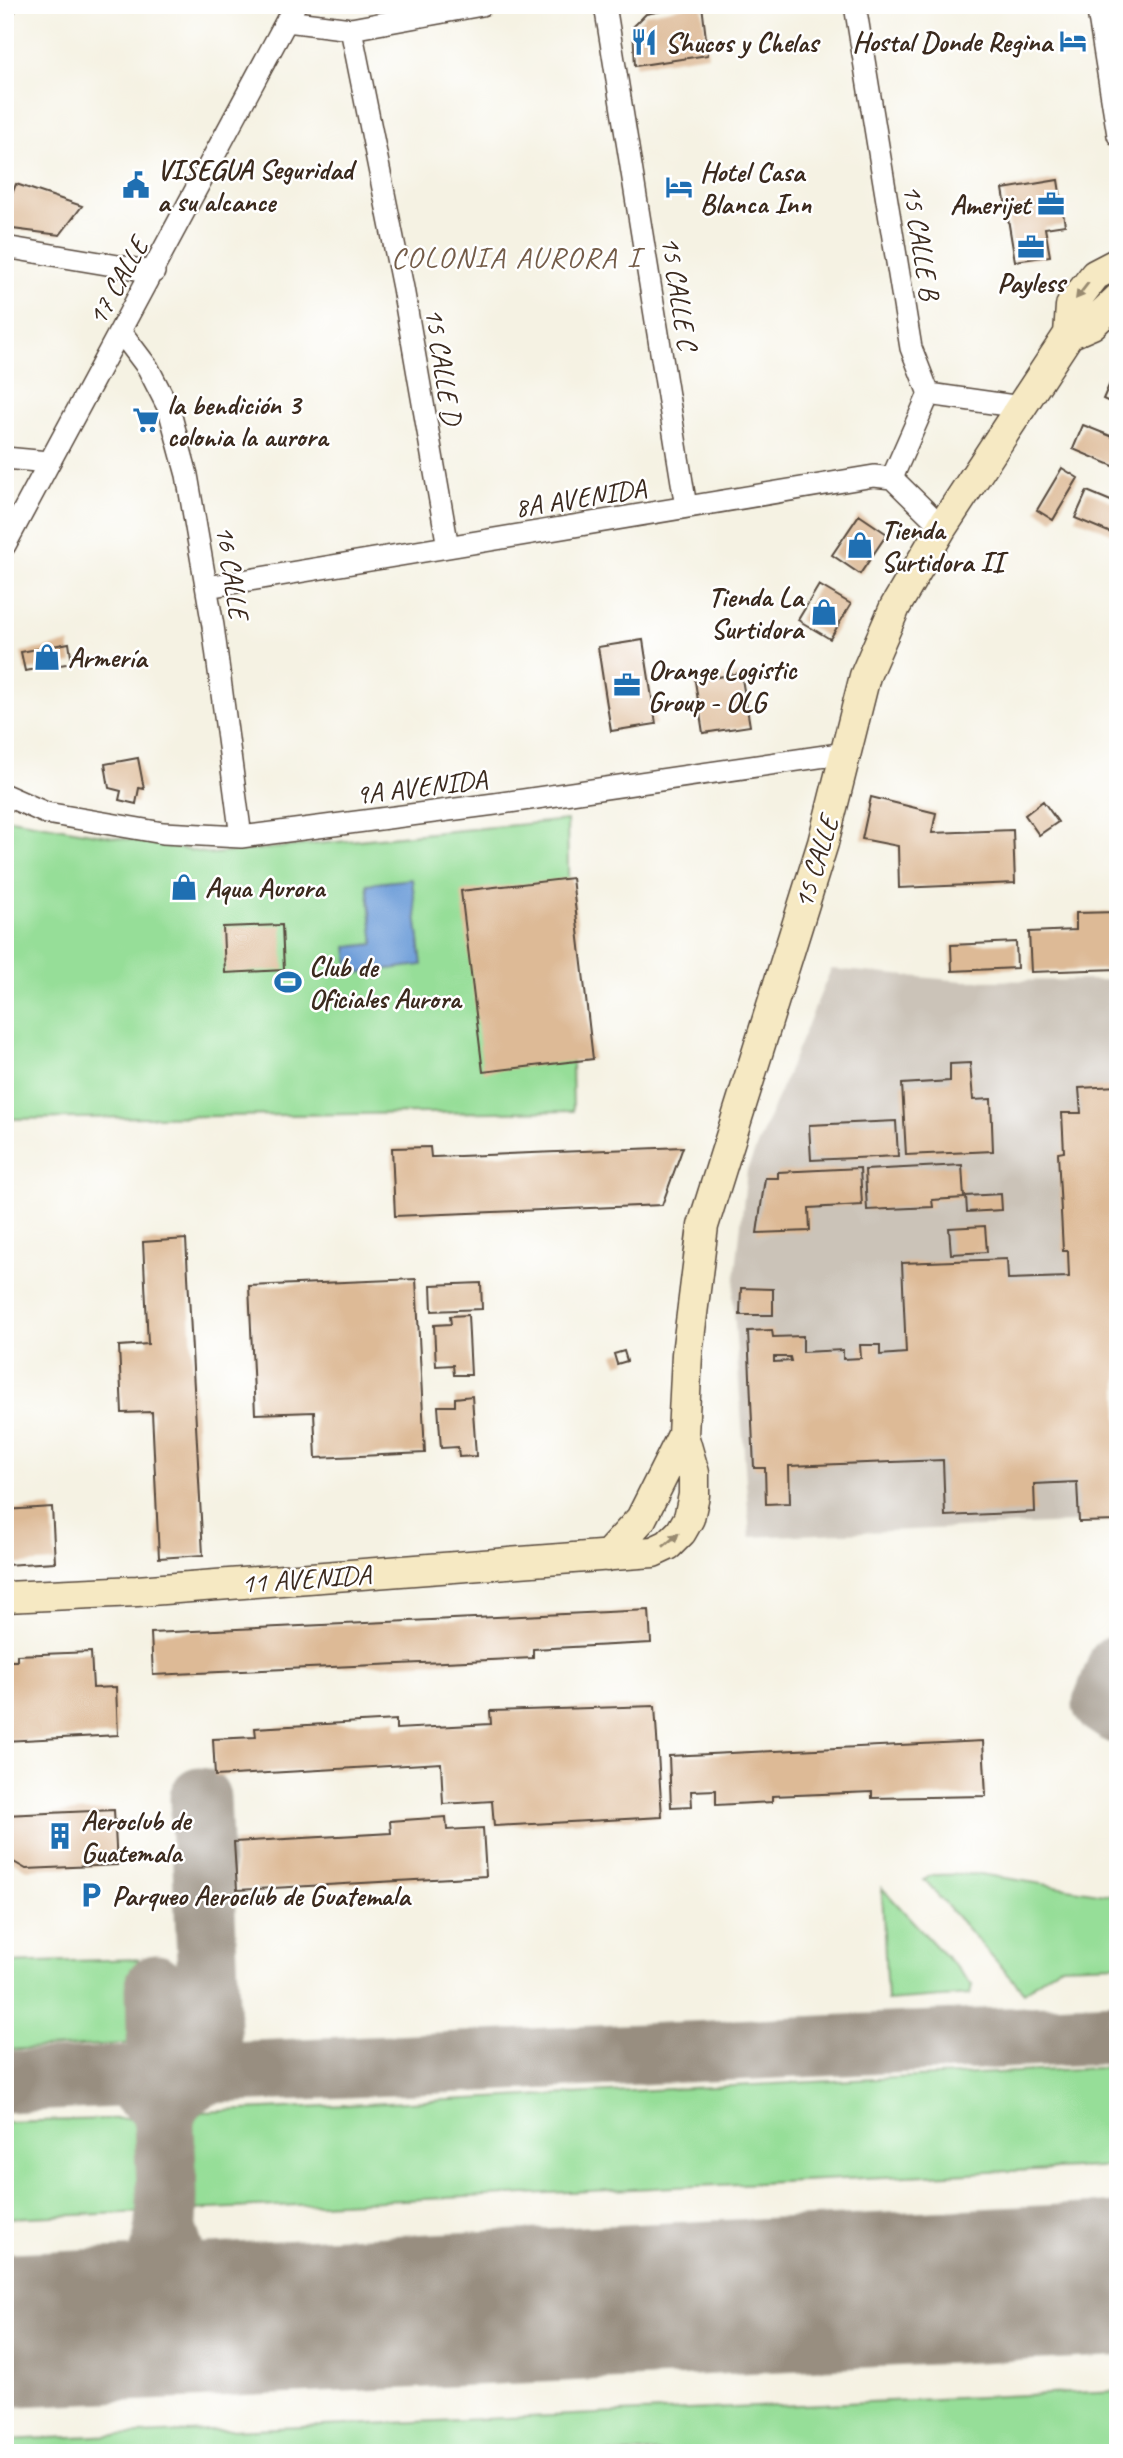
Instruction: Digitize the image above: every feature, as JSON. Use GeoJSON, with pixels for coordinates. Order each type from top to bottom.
{"type":"FeatureCollection","features":[{"type":"Feature","properties":{"kind":"main road","name":"15 CALLE"},"geometry":{"type":"LineString","coordinates":[[683,1435],[687,1354],[703,1226],[823,843],[865,676],[895,607],[942,527],[1069,334],[1071,306],[1095,275],[1118,263]]}},
{"type":"Feature","properties":{"kind":"main road","name":"15 CALLE"},"geometry":{"type":"LineString","coordinates":[[1069,334],[1092,324],[1118,299]]}},
{"type":"Feature","properties":{"kind":"main road","name":"11 AVENIDA"},"geometry":{"type":"LineString","coordinates":[[5,1597],[137,1591],[653,1552],[668,1545],[681,1532],[689,1518],[694,1495],[694,1473],[683,1435]]}},
{"type":"Feature","properties":{"kind":"main road"},"geometry":{"type":"LineString","coordinates":[[607,1556],[641,1519],[683,1435]]}},
{"type":"Feature","properties":{"kind":"street"},"geometry":{"type":"LineString","coordinates":[[291,13],[351,29],[482,5]]}},
{"type":"Feature","properties":{"kind":"street","name":"15 CALLE C"},"geometry":{"type":"LineString","coordinates":[[606,5],[686,507]]}},
{"type":"Feature","properties":{"kind":"street","name":"15 CALLE B"},"geometry":{"type":"LineString","coordinates":[[856,5],[911,348],[929,394]]}},
{"type":"Feature","properties":{"kind":"street"},"geometry":{"type":"LineString","coordinates":[[1097,5],[1118,135]]}},
{"type":"Feature","properties":{"kind":"street","name":"17 CALLE"},"geometry":{"type":"LineString","coordinates":[[5,545],[291,13]]}},
{"type":"Feature","properties":{"kind":"street","name":"15 CALLE D"},"geometry":{"type":"LineString","coordinates":[[351,29],[403,288],[448,547]]}},
{"type":"Feature","properties":{"kind":"street"},"geometry":{"type":"LineString","coordinates":[[5,247],[154,272]]}},
{"type":"Feature","properties":{"kind":"street","name":"16 CALLE"},"geometry":{"type":"LineString","coordinates":[[121,332],[148,368],[169,409],[187,475],[207,587],[241,838]]}},
{"type":"Feature","properties":{"kind":"street"},"geometry":{"type":"LineString","coordinates":[[942,527],[891,478],[929,394],[1021,407]]}},
{"type":"Feature","properties":{"kind":"street"},"geometry":{"type":"LineString","coordinates":[[5,458],[48,462]]}},
{"type":"Feature","properties":{"kind":"street","name":"8A AVENIDA"},"geometry":{"type":"LineString","coordinates":[[207,587],[874,476],[891,478]]}},
{"type":"Feature","properties":{"kind":"street","name":"9A AVENIDA"},"geometry":{"type":"LineString","coordinates":[[5,796],[46,813],[163,833],[241,838],[713,774],[846,752]]}},
{"type":"Feature","properties":{"kind":"shaded area"},"geometry":{"type":"Polygon","coordinates":[[[831,969],[963,981],[1118,980],[1118,1521],[750,1537],[733,1296],[747,1170],[831,969]]]}},
{"type":"Feature","properties":{"kind":"green space","name":"Club de Oficiales Aurora"},"geometry":{"type":"Polygon","coordinates":[[[5,818],[211,854],[567,820],[573,1111],[5,1119],[5,818]]]}},
{"type":"Feature","properties":{"kind":"green space"},"geometry":{"type":"Polygon","coordinates":[[[980,1874],[1118,1896],[1118,1964],[1059,1966],[1024,1992],[924,1880],[932,1875],[980,1874]]]}},
{"type":"Feature","properties":{"kind":"green space"},"geometry":{"type":"Polygon","coordinates":[[[882,1888],[972,1985],[970,1995],[887,2001],[882,1888]]]}},
{"type":"Feature","properties":{"kind":"green space"},"geometry":{"type":"Polygon","coordinates":[[[138,1959],[141,2043],[5,2050],[5,1963],[138,1959]]]}},
{"type":"Feature","properties":{"kind":"green space"},"geometry":{"type":"Polygon","coordinates":[[[1118,2067],[1118,2166],[191,2210],[186,2128],[191,2118],[202,2112],[1118,2067]]]}},
{"type":"Feature","properties":{"kind":"green space"},"geometry":{"type":"Polygon","coordinates":[[[141,2118],[148,2212],[5,2218],[5,2122],[141,2118]]]}},
{"type":"Feature","properties":{"kind":"green space"},"geometry":{"type":"Polygon","coordinates":[[[1118,2391],[1118,2453],[5,2453],[5,2440],[1118,2391]]]}},
{"type":"Feature","properties":{"kind":"water"},"geometry":{"type":"Polygon","coordinates":[[[412,879],[422,965],[350,974],[347,947],[374,944],[367,884],[412,879]]]}},
{"type":"Feature","properties":{"kind":"building"},"geometry":{"type":"Polygon","coordinates":[[[702,5],[708,55],[635,66],[633,27],[646,14],[702,5]]]}},
{"type":"Feature","properties":{"kind":"building"},"geometry":{"type":"Polygon","coordinates":[[[1058,180],[1065,225],[1045,228],[1050,256],[1015,261],[1003,189],[1058,180]]]}},
{"type":"Feature","properties":{"kind":"building"},"geometry":{"type":"Polygon","coordinates":[[[16,184],[82,206],[60,235],[5,228],[5,211],[16,184]]]}},
{"type":"Feature","properties":{"kind":"building"},"geometry":{"type":"Polygon","coordinates":[[[1118,365],[1118,406],[1103,399],[1118,365]]]}},
{"type":"Feature","properties":{"kind":"building"},"geometry":{"type":"Polygon","coordinates":[[[1083,425],[1118,439],[1118,468],[1073,449],[1083,425]]]}},
{"type":"Feature","properties":{"kind":"building"},"geometry":{"type":"Polygon","coordinates":[[[1062,468],[1078,478],[1053,520],[1037,510],[1062,468]]]}},
{"type":"Feature","properties":{"kind":"building"},"geometry":{"type":"Polygon","coordinates":[[[1087,491],[1118,504],[1118,536],[1075,518],[1087,491]]]}},
{"type":"Feature","properties":{"kind":"building","name":"Tienda Surtidora II"},"geometry":{"type":"Polygon","coordinates":[[[859,515],[887,534],[860,574],[832,555],[859,515]]]}},
{"type":"Feature","properties":{"kind":"building","name":"Tienda La Surtidora"},"geometry":{"type":"Polygon","coordinates":[[[819,585],[851,604],[830,639],[798,620],[819,585]]]}},
{"type":"Feature","properties":{"kind":"building","name":"Orange Logistic Group - OLG"},"geometry":{"type":"Polygon","coordinates":[[[643,640],[656,724],[611,731],[598,647],[643,640]]]}},
{"type":"Feature","properties":{"kind":"building","name":"Armería"},"geometry":{"type":"Polygon","coordinates":[[[69,643],[72,663],[25,671],[21,652],[69,643]]]}},
{"type":"Feature","properties":{"kind":"building"},"geometry":{"type":"Polygon","coordinates":[[[741,673],[750,726],[703,733],[695,681],[741,673]]]}},
{"type":"Feature","properties":{"kind":"building"},"geometry":{"type":"Polygon","coordinates":[[[138,758],[144,789],[139,788],[136,804],[119,800],[121,791],[109,788],[105,764],[138,758]]]}},
{"type":"Feature","properties":{"kind":"building"},"geometry":{"type":"Polygon","coordinates":[[[871,797],[936,813],[932,833],[1013,830],[1015,883],[899,888],[898,846],[862,839],[871,797]]]}},
{"type":"Feature","properties":{"kind":"building"},"geometry":{"type":"Polygon","coordinates":[[[1043,801],[1058,822],[1039,835],[1025,815],[1043,801]]]}},
{"type":"Feature","properties":{"kind":"building"},"geometry":{"type":"Polygon","coordinates":[[[572,878],[593,1059],[483,1072],[461,891],[572,878]]]}},
{"type":"Feature","properties":{"kind":"building"},"geometry":{"type":"Polygon","coordinates":[[[1118,912],[1118,969],[1031,972],[1029,932],[1076,930],[1076,913],[1118,912]]]}},
{"type":"Feature","properties":{"kind":"building"},"geometry":{"type":"Polygon","coordinates":[[[282,925],[284,970],[225,973],[223,927],[282,925]]]}},
{"type":"Feature","properties":{"kind":"building"},"geometry":{"type":"Polygon","coordinates":[[[1016,942],[1017,968],[952,971],[951,945],[1016,942]]]}},
{"type":"Feature","properties":{"kind":"building"},"geometry":{"type":"Polygon","coordinates":[[[970,1063],[973,1100],[991,1099],[993,1151],[906,1155],[902,1084],[950,1081],[950,1064],[970,1063]]]}},
{"type":"Feature","properties":{"kind":"building"},"geometry":{"type":"Polygon","coordinates":[[[1118,1086],[1118,1521],[1079,1522],[1077,1482],[1034,1484],[1035,1512],[945,1516],[943,1460],[789,1466],[790,1503],[766,1504],[765,1468],[754,1468],[748,1331],[772,1330],[773,1337],[803,1336],[803,1352],[843,1350],[843,1359],[861,1358],[860,1345],[880,1345],[880,1355],[906,1353],[902,1263],[1007,1259],[1008,1279],[1069,1277],[1068,1251],[1063,1251],[1058,1153],[1064,1152],[1062,1113],[1081,1113],[1079,1088],[1118,1086]],[[774,1357],[774,1362],[791,1361],[790,1357],[774,1357]]]}},
{"type":"Feature","properties":{"kind":"building"},"geometry":{"type":"Polygon","coordinates":[[[896,1121],[898,1156],[811,1160],[809,1125],[896,1121]]]}},
{"type":"Feature","properties":{"kind":"building"},"geometry":{"type":"Polygon","coordinates":[[[430,1147],[431,1157],[434,1157],[683,1147],[662,1205],[395,1216],[392,1148],[430,1147]]]}},
{"type":"Feature","properties":{"kind":"building"},"geometry":{"type":"Polygon","coordinates":[[[962,1165],[964,1198],[932,1200],[933,1207],[867,1210],[865,1170],[962,1165]]]}},
{"type":"Feature","properties":{"kind":"building"},"geometry":{"type":"Polygon","coordinates":[[[860,1168],[862,1205],[809,1208],[810,1231],[757,1233],[765,1178],[778,1178],[778,1172],[860,1168]]]}},
{"type":"Feature","properties":{"kind":"building"},"geometry":{"type":"Polygon","coordinates":[[[1001,1194],[1002,1210],[967,1212],[966,1196],[1001,1194]]]}},
{"type":"Feature","properties":{"kind":"building"},"geometry":{"type":"Polygon","coordinates":[[[985,1226],[987,1252],[951,1254],[949,1228],[985,1226]]]}},
{"type":"Feature","properties":{"kind":"building"},"geometry":{"type":"Polygon","coordinates":[[[186,1239],[203,1555],[159,1558],[152,1412],[122,1413],[119,1346],[148,1344],[143,1242],[186,1239]]]}},
{"type":"Feature","properties":{"kind":"building"},"geometry":{"type":"Polygon","coordinates":[[[416,1279],[425,1453],[316,1458],[314,1412],[255,1414],[249,1286],[416,1279]]]}},
{"type":"Feature","properties":{"kind":"building"},"geometry":{"type":"Polygon","coordinates":[[[481,1283],[482,1309],[432,1311],[431,1285],[481,1283]]]}},
{"type":"Feature","properties":{"kind":"building"},"geometry":{"type":"Polygon","coordinates":[[[741,1288],[773,1289],[773,1315],[740,1315],[741,1288]]]}},
{"type":"Feature","properties":{"kind":"building"},"geometry":{"type":"Polygon","coordinates":[[[468,1315],[471,1375],[454,1375],[453,1365],[436,1366],[434,1325],[451,1324],[450,1316],[468,1315]]]}},
{"type":"Feature","properties":{"kind":"building"},"geometry":{"type":"Polygon","coordinates":[[[624,1351],[627,1361],[617,1364],[614,1354],[624,1351]]]}},
{"type":"Feature","properties":{"kind":"building"},"geometry":{"type":"Polygon","coordinates":[[[472,1396],[476,1456],[459,1457],[458,1447],[441,1448],[438,1406],[455,1406],[455,1398],[472,1396]]]}},
{"type":"Feature","properties":{"kind":"building"},"geometry":{"type":"Polygon","coordinates":[[[52,1507],[55,1562],[5,1565],[5,1510],[52,1507]]]}},
{"type":"Feature","properties":{"kind":"building"},"geometry":{"type":"Polygon","coordinates":[[[649,1610],[651,1643],[533,1649],[533,1658],[153,1675],[151,1633],[649,1610]]]}},
{"type":"Feature","properties":{"kind":"building"},"geometry":{"type":"Polygon","coordinates":[[[91,1652],[93,1688],[116,1687],[118,1735],[5,1741],[5,1661],[17,1661],[17,1655],[91,1652]]]}},
{"type":"Feature","properties":{"kind":"building"},"geometry":{"type":"Polygon","coordinates":[[[655,1706],[662,1817],[494,1826],[492,1801],[443,1804],[441,1763],[215,1776],[213,1739],[256,1737],[255,1728],[396,1720],[396,1729],[491,1724],[490,1711],[655,1706]]]}},
{"type":"Feature","properties":{"kind":"building"},"geometry":{"type":"Polygon","coordinates":[[[983,1741],[986,1796],[872,1798],[872,1792],[772,1796],[772,1802],[716,1805],[716,1790],[691,1791],[692,1806],[671,1807],[669,1756],[983,1741]]]}},
{"type":"Feature","properties":{"kind":"building","name":"Aeroclub de Guatemala"},"geometry":{"type":"Polygon","coordinates":[[[114,1810],[117,1865],[26,1869],[5,1857],[5,1815],[114,1810]]]}},
{"type":"Feature","properties":{"kind":"building"},"geometry":{"type":"Polygon","coordinates":[[[446,1817],[447,1830],[483,1828],[486,1876],[237,1890],[234,1842],[391,1833],[390,1821],[446,1817]]]}},
{"type":"Feature","properties":{"kind":"taxiway"},"geometry":{"type":"LineString","coordinates":[[1118,1665],[1103,1704],[1118,1714]]}},
{"type":"Feature","properties":{"kind":"taxiway"},"geometry":{"type":"LineString","coordinates":[[164,2123],[174,2097],[212,2072],[200,1798]]}},
{"type":"Feature","properties":{"kind":"taxiway"},"geometry":{"type":"LineString","coordinates":[[156,1985],[158,2074]]}},
{"type":"Feature","properties":{"kind":"taxiway"},"geometry":{"type":"LineString","coordinates":[[5,2082],[1118,2033]]}},
{"type":"Feature","properties":{"kind":"taxiway"},"geometry":{"type":"LineString","coordinates":[[66,2327],[122,2308],[141,2291],[154,2271],[162,2248],[167,2198],[164,2123],[159,2105],[141,2090]]}},
{"type":"Feature","properties":{"kind":"taxiway"},"geometry":{"type":"LineString","coordinates":[[166,2230],[178,2266],[197,2299],[217,2313],[244,2319]]}},
{"type":"Feature","properties":{"kind":"runway"},"geometry":{"type":"LineString","coordinates":[[5,2330],[1118,2279]]}},
{"type":"Feature","properties":{"kind":"place","name":"Hostal Donde Regina"},"geometry":{"type":"Point","coordinates":[1073,41]}},
{"type":"Feature","properties":{"kind":"place","name":"Shucos y Chelas"},"geometry":{"type":"Point","coordinates":[644,42]}},
{"type":"Feature","properties":{"kind":"place","name":"VISEGUA Seguridad a su alcance"},"geometry":{"type":"Point","coordinates":[136,185]}},
{"type":"Feature","properties":{"kind":"place","name":"Hotel Casa Blanca Inn"},"geometry":{"type":"Point","coordinates":[679,187]}},
{"type":"Feature","properties":{"kind":"place","name":"Amerijet"},"geometry":{"type":"Point","coordinates":[1051,204]}},
{"type":"Feature","properties":{"kind":"place","name":"Payless"},"geometry":{"type":"Point","coordinates":[1031,247]}},
{"type":"Feature","properties":{"kind":"place","name":"la bendición 3 colonia la aurora"},"geometry":{"type":"Point","coordinates":[146,420]}},
{"type":"Feature","properties":{"kind":"place","name":"Tienda Surtidora II"},"geometry":{"type":"Point","coordinates":[860,545]}},
{"type":"Feature","properties":{"kind":"place","name":"Tienda La Surtidora"},"geometry":{"type":"Point","coordinates":[824,612]}},
{"type":"Feature","properties":{"kind":"place","name":"Armería"},"geometry":{"type":"Point","coordinates":[47,657]}},
{"type":"Feature","properties":{"kind":"place","name":"Orange Logistic Group - OLG"},"geometry":{"type":"Point","coordinates":[627,685]}},
{"type":"Feature","properties":{"kind":"place","name":"Aqua Aurora"},"geometry":{"type":"Point","coordinates":[184,887]}},
{"type":"Feature","properties":{"kind":"place","name":"Club de Oficiales Aurora"},"geometry":{"type":"Point","coordinates":[288,982]}},
{"type":"Feature","properties":{"kind":"place","name":"Aeroclub de Guatemala"},"geometry":{"type":"Point","coordinates":[60,1836]}},
{"type":"Feature","properties":{"kind":"place","name":"Parqueo Aeroclub de Guatemala"},"geometry":{"type":"Point","coordinates":[91,1895]}},
{"type":"Feature","properties":{"kind":"district","name":"COLONIA AURORA I"},"geometry":{"type":"Point","coordinates":[516,257]}}]}
